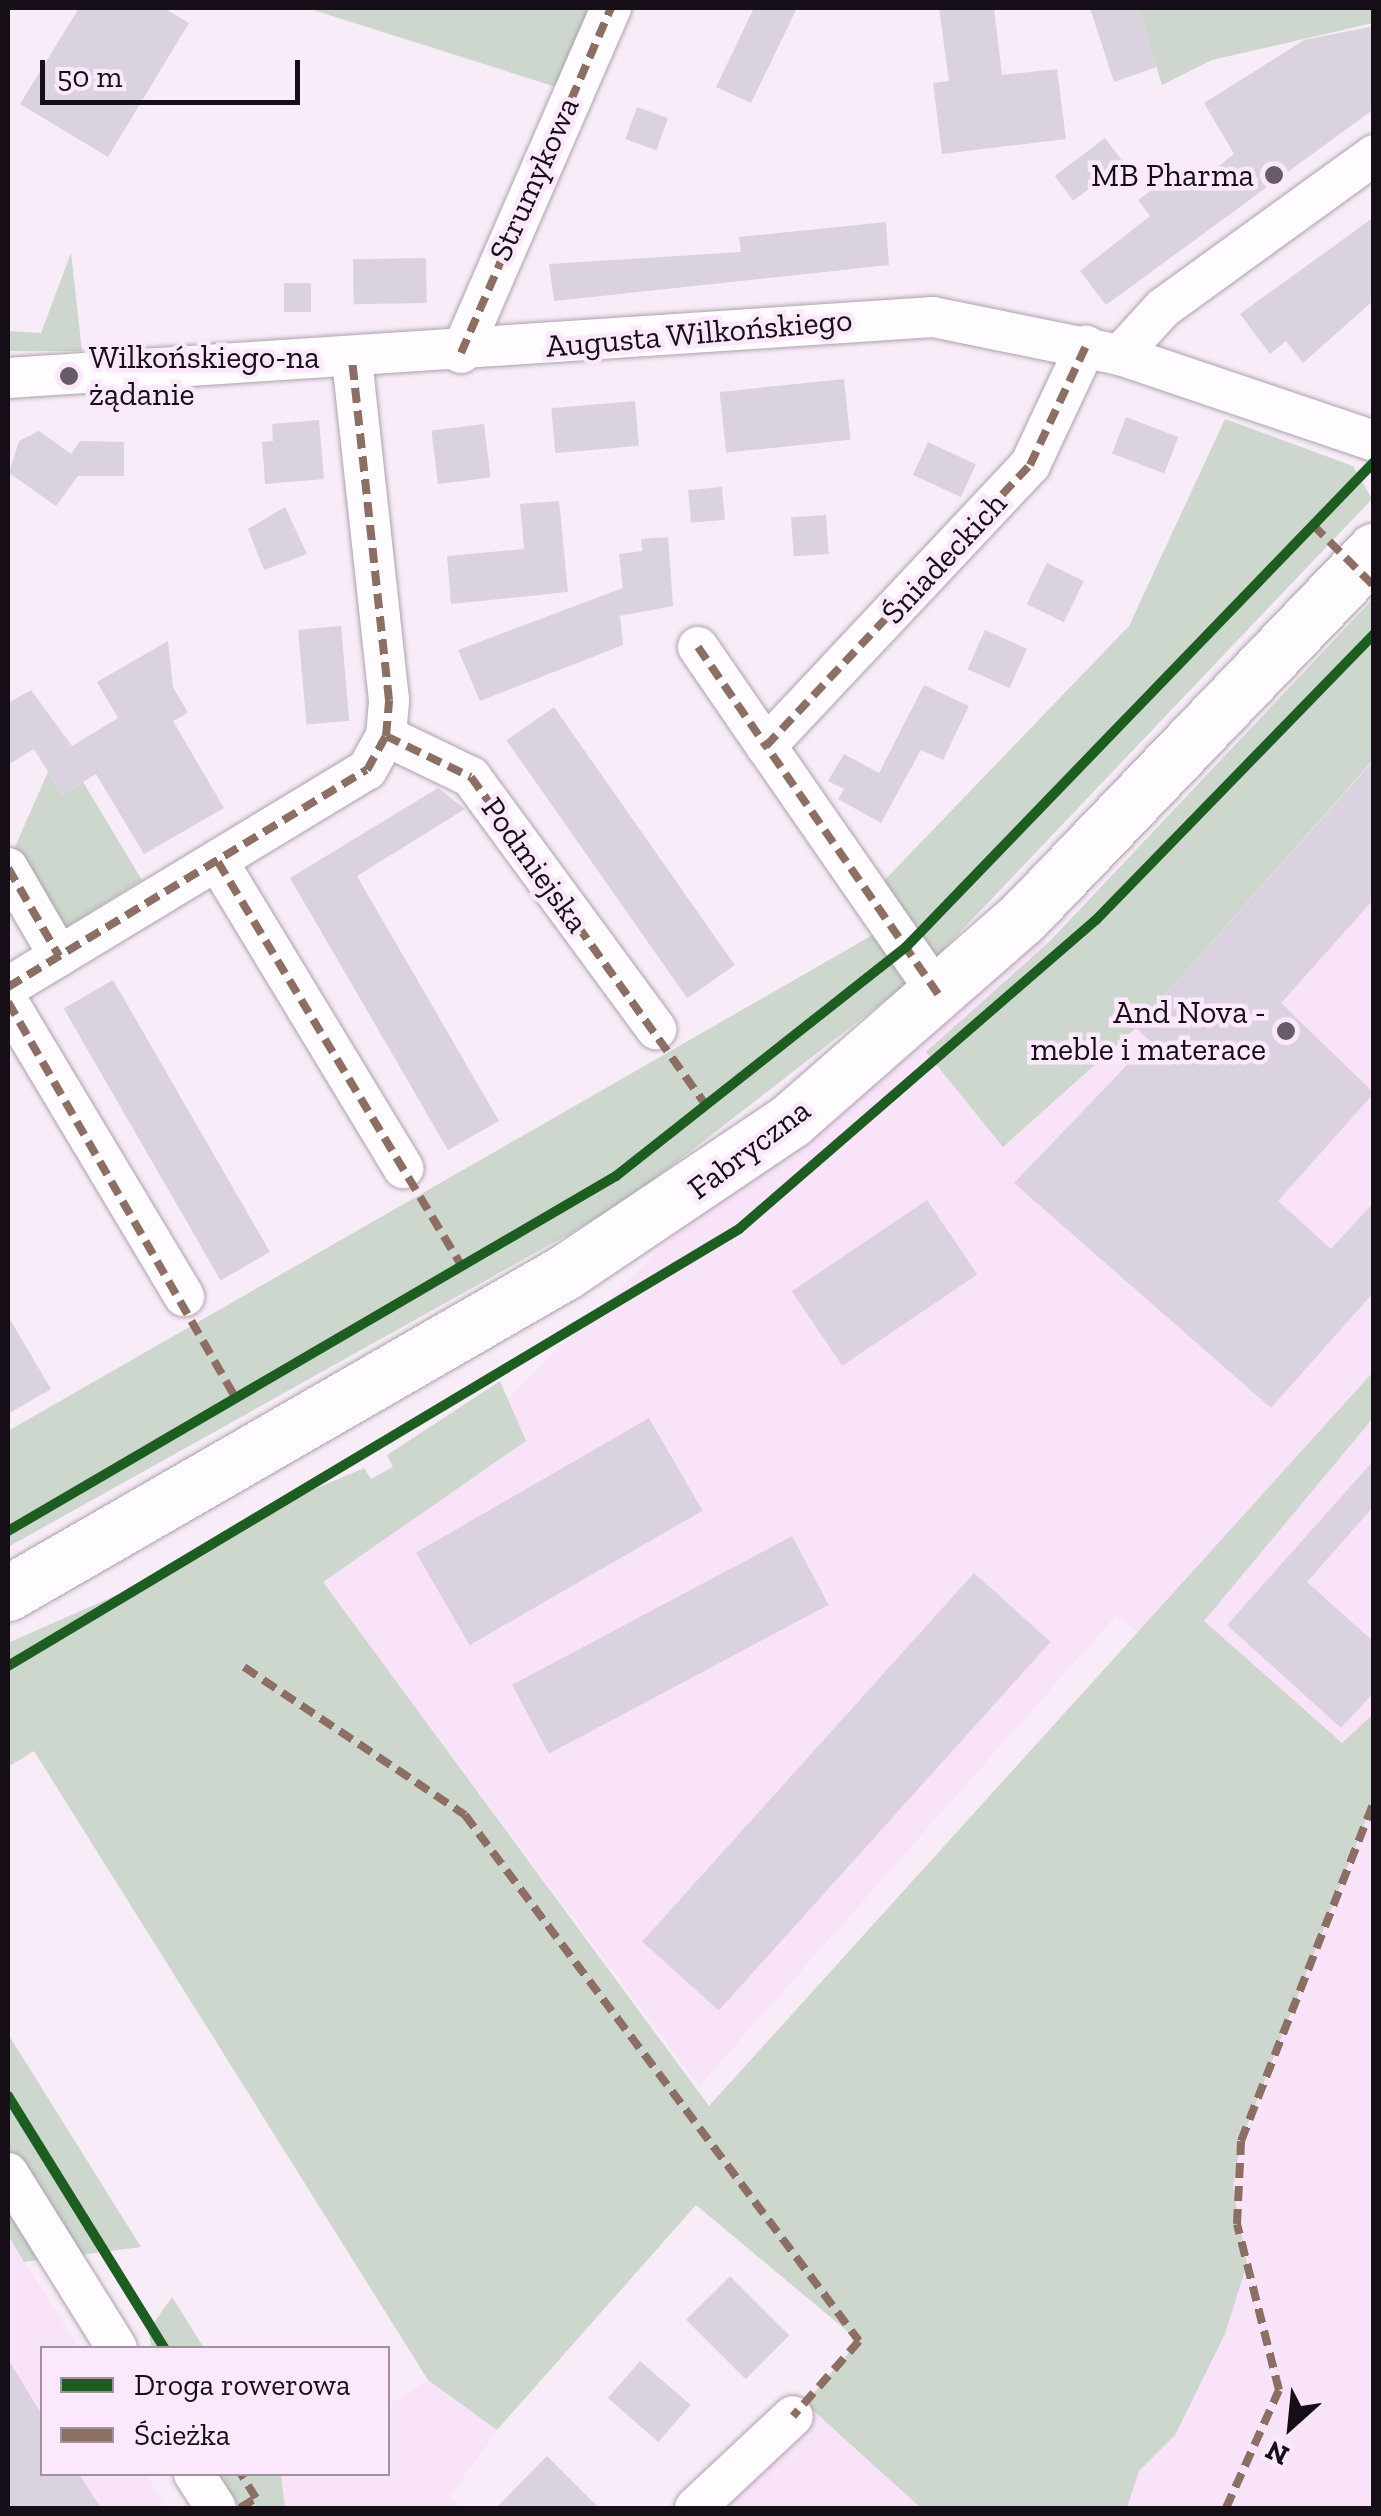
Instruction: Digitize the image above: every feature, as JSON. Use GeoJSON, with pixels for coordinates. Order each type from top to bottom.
{"type":"FeatureCollection","features":[{"type":"Feature","properties":{"kind":"street","name":"Strumykowa"},"geometry":{"type":"LineString","coordinates":[[460,353],[611,8]]}},
{"type":"Feature","properties":{"kind":"street","name":"Śniadeckich"},"geometry":{"type":"LineString","coordinates":[[766,746],[1030,465],[1103,351],[1374,156]]}},
{"type":"Feature","properties":{"kind":"street","name":"Augusta Wilkońskiego"},"geometry":{"type":"LineString","coordinates":[[8,378],[460,353],[904,316],[1103,351],[1374,441]]}},
{"type":"Feature","properties":{"kind":"street"},"geometry":{"type":"LineString","coordinates":[[8,987],[367,770],[386,736],[352,360]]}},
{"type":"Feature","properties":{"kind":"street","name":"Fabryczna"},"geometry":{"type":"LineString","coordinates":[[8,1593],[677,1204],[938,994],[1374,551]]}},
{"type":"Feature","properties":{"kind":"street"},"geometry":{"type":"LineString","coordinates":[[698,648],[938,994]]}},
{"type":"Feature","properties":{"kind":"street","name":"Podmiejska"},"geometry":{"type":"LineString","coordinates":[[386,736],[471,777],[656,1029]]}},
{"type":"Feature","properties":{"kind":"street"},"geometry":{"type":"LineString","coordinates":[[218,862],[403,1168]]}},
{"type":"Feature","properties":{"kind":"street"},"geometry":{"type":"LineString","coordinates":[[8,868],[60,956]]}},
{"type":"Feature","properties":{"kind":"street"},"geometry":{"type":"LineString","coordinates":[[8,1002],[184,1296]]}},
{"type":"Feature","properties":{"kind":"street"},"geometry":{"type":"LineString","coordinates":[[8,2173],[115,2346]]}},
{"type":"Feature","properties":{"kind":"street"},"geometry":{"type":"LineString","coordinates":[[695,2508],[793,2416]]}},
{"type":"Feature","properties":{"kind":"street"},"geometry":{"type":"LineString","coordinates":[[195,2476],[216,2508]]}},
{"type":"Feature","properties":{"kind":"shaded area"},"geometry":{"type":"Polygon","coordinates":[[[307,8],[611,8],[572,92],[307,8]]]}},
{"type":"Feature","properties":{"kind":"shaded area"},"geometry":{"type":"Polygon","coordinates":[[[1139,8],[1373,8],[1373,23],[1212,60],[1162,85],[1139,8]]]}},
{"type":"Feature","properties":{"kind":"shaded area"},"geometry":{"type":"Polygon","coordinates":[[[71,253],[82,351],[8,351],[8,331],[41,333],[71,253]]]}},
{"type":"Feature","properties":{"kind":"shaded area"},"geometry":{"type":"Polygon","coordinates":[[[1225,419],[1353,466],[1372,499],[923,971],[621,1205],[8,1547],[8,1431],[890,925],[915,924],[879,886],[1129,626],[1225,419]]]}},
{"type":"Feature","properties":{"kind":"shaded area"},"geometry":{"type":"Polygon","coordinates":[[[1373,599],[1373,760],[1136,1028],[1003,1147],[926,1052],[1048,943],[1373,599]]]}},
{"type":"Feature","properties":{"kind":"shaded area"},"geometry":{"type":"Polygon","coordinates":[[[1373,760],[1373,2508],[1082,2508],[1149,1641],[1116,1615],[699,2086],[322,1582],[791,1120],[1022,918],[1136,1028],[1373,760]]]}},
{"type":"Feature","properties":{"kind":"shaded area"},"geometry":{"type":"Polygon","coordinates":[[[48,772],[62,795],[83,782],[142,880],[64,929],[14,849],[48,772]]]}},
{"type":"Feature","properties":{"kind":"shaded area"},"geometry":{"type":"Polygon","coordinates":[[[1373,1372],[1373,1418],[1204,1621],[1342,1743],[1373,1714],[1373,1802],[1241,2141],[1233,2188],[1247,2264],[1225,2334],[1175,2435],[1139,2471],[1127,2508],[921,2508],[805,2403],[859,2341],[696,2205],[497,2430],[428,2380],[34,1751],[8,1767],[8,1643],[171,1571],[303,1494],[364,1468],[371,1479],[393,1467],[387,1455],[500,1381],[526,1441],[323,1582],[709,2106],[1373,1372]]]}},
{"type":"Feature","properties":{"kind":"shaded area"},"geometry":{"type":"Polygon","coordinates":[[[8,2034],[141,2247],[24,2262],[8,2235],[8,2034]]]}},
{"type":"Feature","properties":{"kind":"shaded area"},"geometry":{"type":"Polygon","coordinates":[[[8,2236],[78,2346],[40,2346],[40,2476],[148,2476],[165,2508],[8,2508],[8,2236]]]}},
{"type":"Feature","properties":{"kind":"shaded area"},"geometry":{"type":"Polygon","coordinates":[[[172,2297],[203,2346],[152,2346],[148,2331],[172,2297]]]}},
{"type":"Feature","properties":{"kind":"shaded area"},"geometry":{"type":"Polygon","coordinates":[[[428,2380],[497,2430],[450,2496],[462,2508],[236,2508],[276,2476],[390,2476],[390,2404],[428,2380]]]}},
{"type":"Feature","properties":{"kind":"shaded area"},"geometry":{"type":"Polygon","coordinates":[[[815,2393],[939,2508],[694,2508],[815,2393]]]}},
{"type":"Feature","properties":{"kind":"shaded area"},"geometry":{"type":"Polygon","coordinates":[[[219,2476],[281,2476],[285,2508],[240,2508],[219,2476]]]}},
{"type":"Feature","properties":{"kind":"building"},"geometry":{"type":"Polygon","coordinates":[[[79,8],[164,8],[189,23],[108,157],[20,104],[79,8]]]}},
{"type":"Feature","properties":{"kind":"building"},"geometry":{"type":"Polygon","coordinates":[[[754,8],[797,8],[751,103],[716,87],[754,8]]]}},
{"type":"Feature","properties":{"kind":"building"},"geometry":{"type":"Polygon","coordinates":[[[939,8],[994,8],[1002,75],[1057,69],[1066,139],[942,154],[933,83],[949,81],[939,8]]]}},
{"type":"Feature","properties":{"kind":"building"},"geometry":{"type":"Polygon","coordinates":[[[1090,8],[1139,8],[1157,67],[1114,82],[1090,8]]]}},
{"type":"Feature","properties":{"kind":"building"},"geometry":{"type":"Polygon","coordinates":[[[1374,26],[1374,109],[1106,305],[1080,271],[1150,216],[1138,200],[1178,171],[1190,188],[1234,154],[1204,103],[1304,40],[1374,26]]]}},
{"type":"Feature","properties":{"kind":"building"},"geometry":{"type":"Polygon","coordinates":[[[637,107],[668,118],[656,150],[625,139],[637,107]]]}},
{"type":"Feature","properties":{"kind":"building"},"geometry":{"type":"Polygon","coordinates":[[[1105,138],[1124,163],[1073,201],[1055,176],[1105,138]]]}},
{"type":"Feature","properties":{"kind":"building"},"geometry":{"type":"Polygon","coordinates":[[[1374,217],[1374,300],[1303,363],[1286,341],[1270,354],[1240,314],[1374,217]]]}},
{"type":"Feature","properties":{"kind":"building"},"geometry":{"type":"Polygon","coordinates":[[[886,222],[889,265],[554,301],[549,264],[741,252],[739,237],[886,222]]]}},
{"type":"Feature","properties":{"kind":"building"},"geometry":{"type":"Polygon","coordinates":[[[426,258],[427,303],[354,304],[353,259],[426,258]]]}},
{"type":"Feature","properties":{"kind":"building"},"geometry":{"type":"Polygon","coordinates":[[[284,283],[311,283],[311,312],[284,312],[284,283]]]}},
{"type":"Feature","properties":{"kind":"building"},"geometry":{"type":"Polygon","coordinates":[[[844,379],[850,440],[726,453],[720,392],[844,379]]]}},
{"type":"Feature","properties":{"kind":"building"},"geometry":{"type":"Polygon","coordinates":[[[635,401],[639,446],[555,453],[551,408],[635,401]]]}},
{"type":"Feature","properties":{"kind":"building"},"geometry":{"type":"Polygon","coordinates":[[[1126,417],[1178,437],[1164,473],[1112,453],[1126,417]]]}},
{"type":"Feature","properties":{"kind":"building"},"geometry":{"type":"Polygon","coordinates":[[[319,420],[324,479],[265,484],[262,442],[273,441],[272,424],[319,420]]]}},
{"type":"Feature","properties":{"kind":"building"},"geometry":{"type":"Polygon","coordinates":[[[484,424],[491,478],[438,484],[431,430],[484,424]]]}},
{"type":"Feature","properties":{"kind":"building"},"geometry":{"type":"Polygon","coordinates":[[[39,431],[71,454],[80,441],[124,442],[124,476],[78,476],[56,506],[9,473],[19,441],[39,431]]]}},
{"type":"Feature","properties":{"kind":"building"},"geometry":{"type":"Polygon","coordinates":[[[928,442],[976,464],[961,497],[913,475],[928,442]]]}},
{"type":"Feature","properties":{"kind":"building"},"geometry":{"type":"Polygon","coordinates":[[[722,487],[725,520],[691,523],[688,490],[722,487]]]}},
{"type":"Feature","properties":{"kind":"building"},"geometry":{"type":"Polygon","coordinates":[[[559,501],[568,592],[451,604],[447,556],[524,549],[520,504],[559,501]]]}},
{"type":"Feature","properties":{"kind":"building"},"geometry":{"type":"Polygon","coordinates":[[[285,507],[307,554],[264,570],[248,529],[285,507]]]}},
{"type":"Feature","properties":{"kind":"building"},"geometry":{"type":"Polygon","coordinates":[[[826,515],[829,554],[794,556],[791,517],[826,515]]]}},
{"type":"Feature","properties":{"kind":"building"},"geometry":{"type":"Polygon","coordinates":[[[668,537],[673,606],[620,616],[623,645],[480,701],[458,650],[623,588],[619,554],[642,551],[641,539],[668,537]]]}},
{"type":"Feature","properties":{"kind":"building"},"geometry":{"type":"Polygon","coordinates":[[[1047,563],[1084,581],[1064,622],[1027,604],[1047,563]]]}},
{"type":"Feature","properties":{"kind":"building"},"geometry":{"type":"Polygon","coordinates":[[[341,626],[349,721],[306,724],[298,630],[341,626]]]}},
{"type":"Feature","properties":{"kind":"building"},"geometry":{"type":"Polygon","coordinates":[[[985,630],[1027,649],[1010,688],[968,669],[985,630]]]}},
{"type":"Feature","properties":{"kind":"building"},"geometry":{"type":"Polygon","coordinates":[[[168,641],[173,687],[188,713],[173,721],[224,808],[144,854],[96,774],[62,795],[34,749],[8,765],[8,703],[31,690],[72,746],[118,718],[97,682],[168,641]]]}},
{"type":"Feature","properties":{"kind":"building"},"geometry":{"type":"Polygon","coordinates":[[[924,685],[969,706],[943,760],[921,750],[881,823],[838,799],[844,789],[828,781],[844,754],[879,773],[924,685]]]}},
{"type":"Feature","properties":{"kind":"building"},"geometry":{"type":"Polygon","coordinates":[[[554,707],[735,965],[687,998],[506,740],[554,707]]]}},
{"type":"Feature","properties":{"kind":"building"},"geometry":{"type":"Polygon","coordinates":[[[1374,760],[1374,899],[1281,1003],[1374,1093],[1278,1201],[1331,1249],[1374,1202],[1374,1292],[1271,1408],[1014,1183],[1150,1041],[1136,1028],[1374,760]]]}},
{"type":"Feature","properties":{"kind":"building"},"geometry":{"type":"Polygon","coordinates":[[[438,788],[465,809],[357,876],[499,1121],[448,1150],[290,878],[438,788]]]}},
{"type":"Feature","properties":{"kind":"building"},"geometry":{"type":"Polygon","coordinates":[[[113,980],[270,1252],[221,1280],[64,1008],[113,980]]]}},
{"type":"Feature","properties":{"kind":"building"},"geometry":{"type":"Polygon","coordinates":[[[927,1200],[977,1275],[842,1366],[792,1291],[927,1200]]]}},
{"type":"Feature","properties":{"kind":"building"},"geometry":{"type":"Polygon","coordinates":[[[8,1316],[51,1389],[8,1414],[8,1316]]]}},
{"type":"Feature","properties":{"kind":"building"},"geometry":{"type":"Polygon","coordinates":[[[649,1418],[702,1511],[470,1645],[416,1552],[649,1418]]]}},
{"type":"Feature","properties":{"kind":"building"},"geometry":{"type":"Polygon","coordinates":[[[1374,1460],[1374,1506],[1307,1582],[1374,1642],[1374,1692],[1341,1728],[1227,1625],[1374,1460]]]}},
{"type":"Feature","properties":{"kind":"building"},"geometry":{"type":"Polygon","coordinates":[[[792,1536],[829,1605],[549,1754],[512,1685],[792,1536]]]}},
{"type":"Feature","properties":{"kind":"building"},"geometry":{"type":"Polygon","coordinates":[[[974,1573],[1051,1642],[719,2011],[642,1942],[974,1573]]]}},
{"type":"Feature","properties":{"kind":"building"},"geometry":{"type":"Polygon","coordinates":[[[730,2276],[789,2335],[746,2379],[686,2320],[730,2276]]]}},
{"type":"Feature","properties":{"kind":"building"},"geometry":{"type":"Polygon","coordinates":[[[8,2359],[40,2412],[40,2476],[80,2476],[101,2508],[8,2508],[8,2359]]]}},
{"type":"Feature","properties":{"kind":"building"},"geometry":{"type":"Polygon","coordinates":[[[640,2361],[691,2405],[658,2442],[608,2398],[640,2361]]]}},
{"type":"Feature","properties":{"kind":"building"},"geometry":{"type":"Polygon","coordinates":[[[547,2456],[599,2508],[496,2508],[547,2456]]]}},
{"type":"Feature","properties":{"kind":"marked path"},"geometry":{"type":"LineString","coordinates":[[461,353],[611,8]]}},
{"type":"Feature","properties":{"kind":"marked path"},"geometry":{"type":"LineString","coordinates":[[938,994],[766,746],[1030,465],[1086,346]]}},
{"type":"Feature","properties":{"kind":"marked path"},"geometry":{"type":"LineString","coordinates":[[8,987],[367,770],[386,736],[389,700],[352,360]]}},
{"type":"Feature","properties":{"kind":"marked path"},"geometry":{"type":"LineString","coordinates":[[1313,525],[1374,586]]}},
{"type":"Feature","properties":{"kind":"marked path"},"geometry":{"type":"LineString","coordinates":[[698,647],[766,746]]}},
{"type":"Feature","properties":{"kind":"marked path"},"geometry":{"type":"LineString","coordinates":[[386,736],[471,777],[706,1105]]}},
{"type":"Feature","properties":{"kind":"marked path"},"geometry":{"type":"LineString","coordinates":[[218,862],[462,1266]]}},
{"type":"Feature","properties":{"kind":"marked path"},"geometry":{"type":"LineString","coordinates":[[8,868],[59,956]]}},
{"type":"Feature","properties":{"kind":"marked path"},"geometry":{"type":"LineString","coordinates":[[8,1002],[236,1398]]}},
{"type":"Feature","properties":{"kind":"marked path"},"geometry":{"type":"LineString","coordinates":[[244,1667],[465,1815],[859,2341],[793,2416]]}},
{"type":"Feature","properties":{"kind":"marked path"},"geometry":{"type":"LineString","coordinates":[[1226,2508],[1279,2390],[1237,2224],[1241,2141],[1374,1802]]}},
{"type":"Feature","properties":{"kind":"marked path"},"geometry":{"type":"LineString","coordinates":[[240,2508],[256,2498],[242,2476]]}},
{"type":"Feature","properties":{"kind":"cycle path"},"geometry":{"type":"LineString","coordinates":[[8,1531],[616,1176],[906,947],[1374,462]]}},
{"type":"Feature","properties":{"kind":"cycle path"},"geometry":{"type":"LineString","coordinates":[[8,1666],[739,1229],[1096,920],[1374,634]]}},
{"type":"Feature","properties":{"kind":"cycle path"},"geometry":{"type":"LineString","coordinates":[[8,2096],[163,2346]]}},
{"type":"Feature","properties":{"kind":"place","name":"MB Pharma"},"geometry":{"type":"Point","coordinates":[1274,175]}},
{"type":"Feature","properties":{"kind":"place","name":"Wilkońskiego-na żądanie"},"geometry":{"type":"Point","coordinates":[69,376]}},
{"type":"Feature","properties":{"kind":"place","name":"And Nova - meble i materace"},"geometry":{"type":"Point","coordinates":[1286,1031]}}]}
